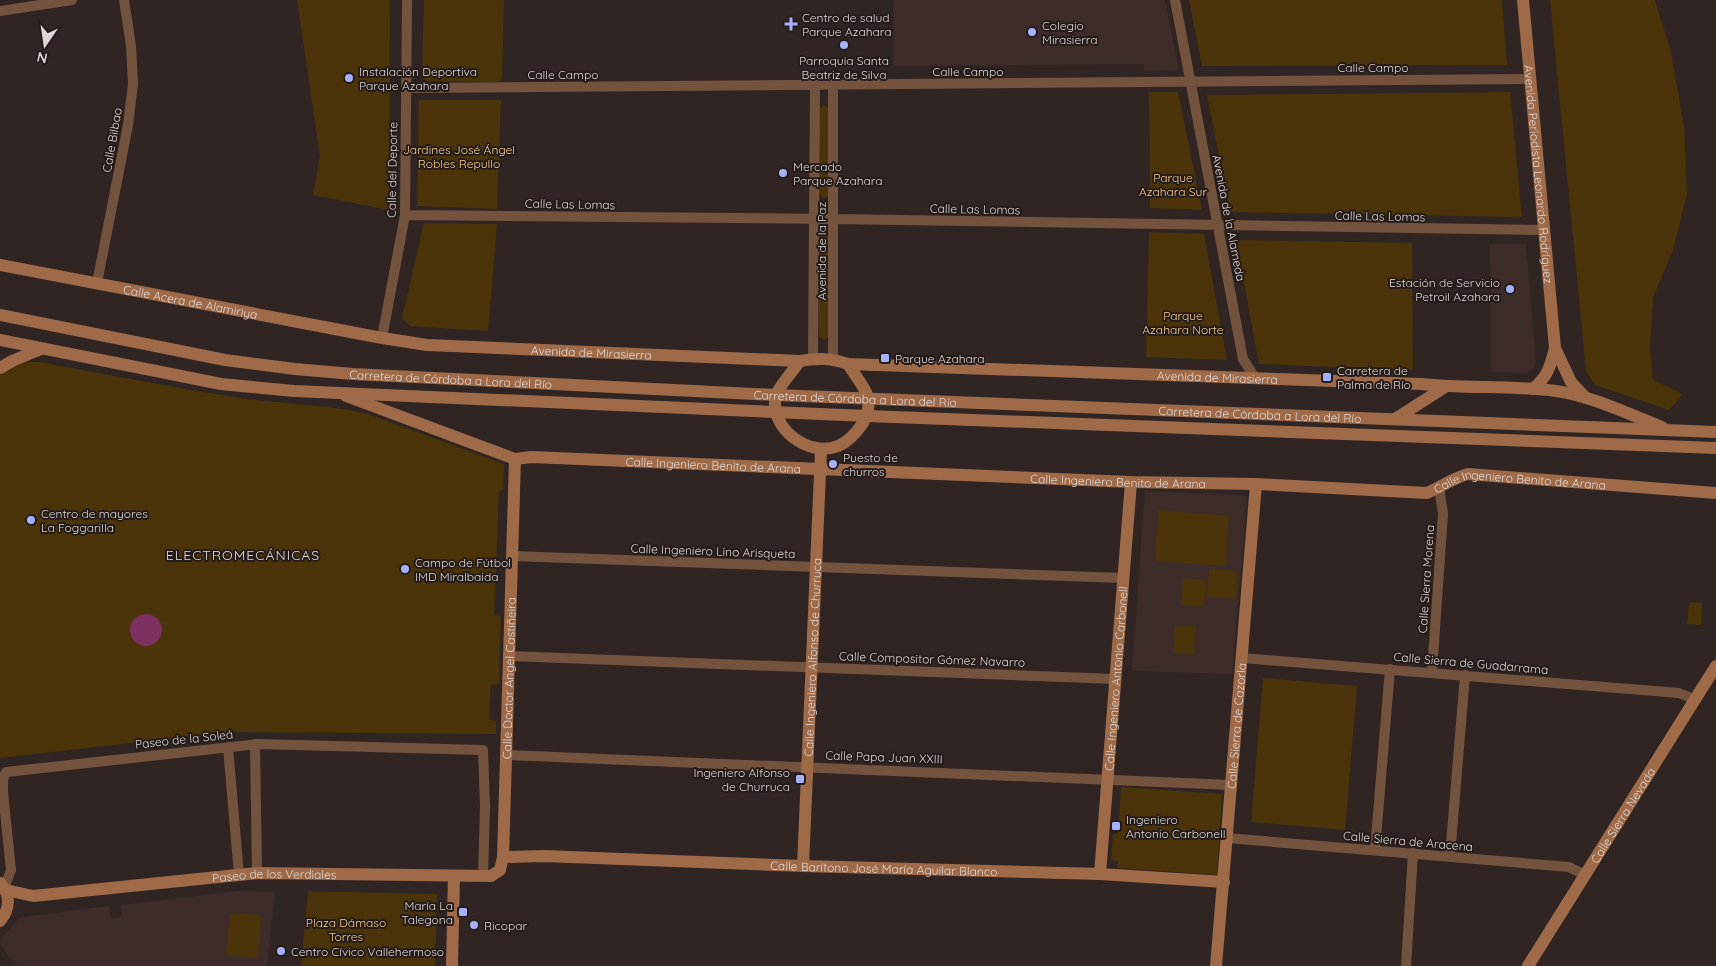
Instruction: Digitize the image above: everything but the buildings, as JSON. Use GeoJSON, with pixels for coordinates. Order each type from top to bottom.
{"type":"FeatureCollection","features":[{"type":"Feature","properties":{"kind":"street"},"geometry":{"type":"LineString","coordinates":[[0,11],[72,0]]}},
{"type":"Feature","properties":{"kind":"street","name":"Calle Bilbao"},"geometry":{"type":"LineString","coordinates":[[97,283],[128,125],[133,84],[124,0]]}},
{"type":"Feature","properties":{"kind":"street","name":"Calle del Deporte"},"geometry":{"type":"LineString","coordinates":[[382,338],[406,215],[407,0]]}},
{"type":"Feature","properties":{"kind":"street","name":"Avenida de la Alameda"},"geometry":{"type":"LineString","coordinates":[[1175,0],[1243,359],[1255,378]]}},
{"type":"Feature","properties":{"kind":"street","name":"Avenida Periodista Leonardo Rodríguez"},"geometry":{"type":"LineString","coordinates":[[1523,0],[1554,348],[1551,365],[1545,379],[1533,389]]}},
{"type":"Feature","properties":{"kind":"street","name":"Calle Campo"},"geometry":{"type":"LineString","coordinates":[[406,88],[1530,79]]}},
{"type":"Feature","properties":{"kind":"street","name":"Avenida de la Paz"},"geometry":{"type":"LineString","coordinates":[[807,360],[814,219],[815,84]]}},
{"type":"Feature","properties":{"kind":"street","name":"Avenida de la Paz"},"geometry":{"type":"LineString","coordinates":[[833,84],[833,359]]}},
{"type":"Feature","properties":{"kind":"street","name":"Calle Las Lomas"},"geometry":{"type":"LineString","coordinates":[[406,215],[834,219],[1544,230]]}},
{"type":"Feature","properties":{"kind":"street","name":"Calle Acera de Alamiriya"},"geometry":{"type":"LineString","coordinates":[[0,264],[382,338]]}},
{"type":"Feature","properties":{"kind":"street","name":"Carretera de Córdoba a Lora del Río"},"geometry":{"type":"LineString","coordinates":[[0,315],[225,360],[353,374],[776,395],[1716,432]]}},
{"type":"Feature","properties":{"kind":"street","name":"Avenida de Mirasierra"},"geometry":{"type":"LineString","coordinates":[[382,338],[427,345],[492,349],[807,360],[833,359],[848,364],[1229,376],[1421,384],[1445,387],[1533,389],[1558,391],[1586,398],[1672,431]]}},
{"type":"Feature","properties":{"kind":"street","name":"Carretera de Córdoba a Lora del Río"},"geometry":{"type":"LineString","coordinates":[[0,340],[221,384],[294,391],[867,416],[1716,448]]}},
{"type":"Feature","properties":{"kind":"street","name":"Avenida Periodista Leonardo Rodríguez"},"geometry":{"type":"LineString","coordinates":[[1554,348],[1571,382],[1586,398]]}},
{"type":"Feature","properties":{"kind":"street"},"geometry":{"type":"LineString","coordinates":[[0,368],[42,349]]}},
{"type":"Feature","properties":{"kind":"street"},"geometry":{"type":"LineString","coordinates":[[1229,376],[1237,370],[1243,359]]}},
{"type":"Feature","properties":{"kind":"street"},"geometry":{"type":"LineString","coordinates":[[807,360],[776,395],[776,412],[784,429],[804,445],[821,450],[839,446],[857,432],[867,416],[868,398],[848,364]]}},
{"type":"Feature","properties":{"kind":"street"},"geometry":{"type":"LineString","coordinates":[[1395,419],[1445,387]]}},
{"type":"Feature","properties":{"kind":"street"},"geometry":{"type":"LineString","coordinates":[[335,392],[515,459]]}},
{"type":"Feature","properties":{"kind":"street","name":"Calle Ingeniero Alfonso de Churruca"},"geometry":{"type":"LineString","coordinates":[[803,866],[821,450]]}},
{"type":"Feature","properties":{"kind":"street","name":"Calle Ingeniero Benito de Arana"},"geometry":{"type":"LineString","coordinates":[[515,459],[531,457],[1130,482],[1256,484],[1427,493],[1440,488],[1456,477],[1468,474],[1716,492]]}},
{"type":"Feature","properties":{"kind":"street","name":"Calle Doctor Angel Castiñeira"},"geometry":{"type":"LineString","coordinates":[[503,857],[515,459]]}},
{"type":"Feature","properties":{"kind":"street","name":"Calle Ingeniero Antonio Carbonell"},"geometry":{"type":"LineString","coordinates":[[1100,874],[1130,482]]}},
{"type":"Feature","properties":{"kind":"street","name":"Calle Sierra de Cazorla"},"geometry":{"type":"LineString","coordinates":[[1216,966],[1256,484]]}},
{"type":"Feature","properties":{"kind":"street","name":"Calle Sierra Morena"},"geometry":{"type":"LineString","coordinates":[[1432,672],[1443,514],[1440,488]]}},
{"type":"Feature","properties":{"kind":"street","name":"Calle Ingeniero Lino Arisqueta"},"geometry":{"type":"LineString","coordinates":[[512,556],[1123,578]]}},
{"type":"Feature","properties":{"kind":"street","name":"Calle Compositor Gómez Navarro"},"geometry":{"type":"LineString","coordinates":[[509,656],[1115,679]]}},
{"type":"Feature","properties":{"kind":"street","name":"Calle Sierra de Guadarrama"},"geometry":{"type":"LineString","coordinates":[[1242,658],[1679,692],[1696,700]]}},
{"type":"Feature","properties":{"kind":"street","name":"Calle Sierra Nevada"},"geometry":{"type":"LineString","coordinates":[[1528,966],[1716,666]]}},
{"type":"Feature","properties":{"kind":"street"},"geometry":{"type":"LineString","coordinates":[[1376,850],[1390,669]]}},
{"type":"Feature","properties":{"kind":"street"},"geometry":{"type":"LineString","coordinates":[[1450,856],[1464,675]]}},
{"type":"Feature","properties":{"kind":"street"},"geometry":{"type":"LineString","coordinates":[[255,744],[257,874]]}},
{"type":"Feature","properties":{"kind":"street","name":"Paseo de la Soleá"},"geometry":{"type":"LineString","coordinates":[[3,887],[11,870],[3,792],[3,779],[6,772],[255,744],[483,750],[485,807],[483,876]]}},
{"type":"Feature","properties":{"kind":"street"},"geometry":{"type":"LineString","coordinates":[[228,747],[240,875]]}},
{"type":"Feature","properties":{"kind":"street","name":"Calle Papa Juan XXIII"},"geometry":{"type":"LineString","coordinates":[[506,754],[1232,785]]}},
{"type":"Feature","properties":{"kind":"street","name":"Calle Sierra de Aracena"},"geometry":{"type":"LineString","coordinates":[[1227,838],[1569,867],[1585,875]]}},
{"type":"Feature","properties":{"kind":"street"},"geometry":{"type":"LineString","coordinates":[[1406,966],[1413,854]]}},
{"type":"Feature","properties":{"kind":"street","name":"Calle Barítono José María Aguilar Blanco"},"geometry":{"type":"LineString","coordinates":[[503,857],[544,856],[803,866],[1100,874],[1224,882]]}},
{"type":"Feature","properties":{"kind":"street"},"geometry":{"type":"LineString","coordinates":[[483,876],[491,876],[500,870],[503,857]]}},
{"type":"Feature","properties":{"kind":"street","name":"Paseo de los Verdiales"},"geometry":{"type":"LineString","coordinates":[[3,887],[33,896],[257,874],[483,876]]}},
{"type":"Feature","properties":{"kind":"street"},"geometry":{"type":"LineString","coordinates":[[452,966],[454,876]]}},
{"type":"Feature","properties":{"kind":"street"},"geometry":{"type":"LineString","coordinates":[[2,918],[8,907],[8,898],[3,887]]}},
{"type":"Feature","properties":{"kind":"street","name":"Paseo de los Verdiales"},"geometry":{"type":"LineString","coordinates":[[2,918],[16,906],[33,896]]}},
{"type":"Feature","properties":{"kind":"shaded area","name":"Colegio Mirasierra"},"geometry":{"type":"Polygon","coordinates":[[[894,0],[1165,0],[1179,71],[1144,70],[1144,64],[893,66],[894,0]]]}},
{"type":"Feature","properties":{"kind":"shaded area","name":"Estación de Servicio Petroil Azahara"},"geometry":{"type":"Polygon","coordinates":[[[1490,244],[1526,244],[1536,362],[1534,367],[1527,373],[1491,372],[1490,244]]]}},
{"type":"Feature","properties":{"kind":"shaded area"},"geometry":{"type":"Polygon","coordinates":[[[1145,491],[1247,495],[1232,674],[1132,671],[1145,491]]]}},
{"type":"Feature","properties":{"kind":"shaded area"},"geometry":{"type":"Polygon","coordinates":[[[146,614],[152,615],[157,619],[161,624],[161,636],[157,641],[152,645],[146,646],[140,645],[135,641],[131,636],[130,630],[131,624],[135,619],[140,615],[146,614]]]}},
{"type":"Feature","properties":{"kind":"shaded area"},"geometry":{"type":"Polygon","coordinates":[[[238,891],[275,892],[267,966],[18,966],[6,953],[0,942],[1,938],[20,918],[109,906],[111,919],[122,917],[121,905],[238,891]]]}},
{"type":"Feature","properties":{"kind":"green space","name":"Instalación Deportiva Parque Azahara"},"geometry":{"type":"Polygon","coordinates":[[[297,0],[390,0],[389,210],[313,195],[320,156],[297,0]]]}},
{"type":"Feature","properties":{"kind":"green space"},"geometry":{"type":"Polygon","coordinates":[[[424,0],[504,0],[502,79],[497,82],[426,81],[422,76],[424,0]]]}},
{"type":"Feature","properties":{"kind":"green space"},"geometry":{"type":"Polygon","coordinates":[[[1189,0],[1502,0],[1507,65],[1202,66],[1189,0]]]}},
{"type":"Feature","properties":{"kind":"green space"},"geometry":{"type":"Polygon","coordinates":[[[1550,0],[1655,0],[1671,52],[1684,127],[1687,194],[1673,251],[1653,297],[1650,347],[1653,380],[1683,394],[1669,410],[1595,385],[1586,371],[1550,0]]]}},
{"type":"Feature","properties":{"kind":"green space","name":"Parque Azahara Sur"},"geometry":{"type":"Polygon","coordinates":[[[1149,92],[1178,92],[1202,210],[1150,208],[1149,92]]]}},
{"type":"Feature","properties":{"kind":"green space"},"geometry":{"type":"Polygon","coordinates":[[[1510,92],[1522,217],[1230,212],[1207,95],[1510,92]]]}},
{"type":"Feature","properties":{"kind":"green space","name":"Jardines José Ángel Robles Repullo"},"geometry":{"type":"Polygon","coordinates":[[[419,100],[501,100],[497,209],[417,206],[419,100]]]}},
{"type":"Feature","properties":{"kind":"green space"},"geometry":{"type":"Polygon","coordinates":[[[824,105],[830,109],[830,194],[825,198],[819,194],[819,109],[824,105]]]}},
{"type":"Feature","properties":{"kind":"green space"},"geometry":{"type":"Polygon","coordinates":[[[424,223],[497,224],[488,331],[410,326],[402,318],[424,223]]]}},
{"type":"Feature","properties":{"kind":"green space","name":"Parque Azahara Norte"},"geometry":{"type":"Polygon","coordinates":[[[1149,232],[1204,234],[1227,360],[1146,357],[1149,232]]]}},
{"type":"Feature","properties":{"kind":"green space"},"geometry":{"type":"Polygon","coordinates":[[[825,233],[830,238],[830,337],[824,340],[819,336],[819,238],[825,233]]]}},
{"type":"Feature","properties":{"kind":"green space"},"geometry":{"type":"Polygon","coordinates":[[[1236,240],[1412,243],[1413,370],[1259,364],[1236,240]]]}},
{"type":"Feature","properties":{"kind":"green space"},"geometry":{"type":"Polygon","coordinates":[[[28,362],[40,362],[247,399],[368,414],[504,464],[503,489],[499,491],[494,615],[501,616],[499,684],[491,685],[489,719],[496,721],[496,734],[227,732],[0,758],[0,375],[10,368],[28,362]]]}},
{"type":"Feature","properties":{"kind":"green space"},"geometry":{"type":"Polygon","coordinates":[[[1158,510],[1229,516],[1226,566],[1155,561],[1158,510]]]}},
{"type":"Feature","properties":{"kind":"green space"},"geometry":{"type":"Polygon","coordinates":[[[1209,569],[1238,571],[1236,599],[1207,597],[1209,569]]]}},
{"type":"Feature","properties":{"kind":"green space"},"geometry":{"type":"Polygon","coordinates":[[[1183,578],[1206,580],[1204,607],[1181,605],[1183,578]]]}},
{"type":"Feature","properties":{"kind":"green space"},"geometry":{"type":"Polygon","coordinates":[[[1689,602],[1702,603],[1701,625],[1687,624],[1689,602]]]}},
{"type":"Feature","properties":{"kind":"green space"},"geometry":{"type":"Polygon","coordinates":[[[1175,625],[1196,626],[1194,655],[1173,653],[1175,625]]]}},
{"type":"Feature","properties":{"kind":"green space"},"geometry":{"type":"Polygon","coordinates":[[[1263,678],[1357,686],[1345,830],[1251,822],[1263,678]]]}},
{"type":"Feature","properties":{"kind":"green space"},"geometry":{"type":"Polygon","coordinates":[[[1121,787],[1222,794],[1217,875],[1117,868],[1118,861],[1111,860],[1113,834],[1118,834],[1121,787]]]}},
{"type":"Feature","properties":{"kind":"green space","name":"Plaza Dámaso Torres"},"geometry":{"type":"Polygon","coordinates":[[[308,891],[437,894],[435,966],[301,966],[308,891]]]}},
{"type":"Feature","properties":{"kind":"green space"},"geometry":{"type":"Polygon","coordinates":[[[230,913],[262,915],[258,958],[226,955],[230,913]]]}},
{"type":"Feature","properties":{"kind":"place","name":"Centro de salud Parque Azahara"},"geometry":{"type":"Point","coordinates":[791,24]}},
{"type":"Feature","properties":{"kind":"place","name":"Colegio Mirasierra"},"geometry":{"type":"Point","coordinates":[1032,32]}},
{"type":"Feature","properties":{"kind":"place","name":"Parroquia Santa Beatriz de Silva"},"geometry":{"type":"Point","coordinates":[844,45]}},
{"type":"Feature","properties":{"kind":"place","name":"Instalación Deportiva Parque Azahara"},"geometry":{"type":"Point","coordinates":[349,78]}},
{"type":"Feature","properties":{"kind":"place","name":"Mercado Parque Azahara"},"geometry":{"type":"Point","coordinates":[783,173]}},
{"type":"Feature","properties":{"kind":"place","name":"Estación de Servicio Petroil Azahara"},"geometry":{"type":"Point","coordinates":[1510,289]}},
{"type":"Feature","properties":{"kind":"place","name":"Parque Azahara"},"geometry":{"type":"Point","coordinates":[885,358]}},
{"type":"Feature","properties":{"kind":"place","name":"Carretera de Palma de Río"},"geometry":{"type":"Point","coordinates":[1327,377]}},
{"type":"Feature","properties":{"kind":"place","name":"Puesto de churros"},"geometry":{"type":"Point","coordinates":[833,464]}},
{"type":"Feature","properties":{"kind":"place","name":"Centro de mayores La Foggarilla"},"geometry":{"type":"Point","coordinates":[31,520]}},
{"type":"Feature","properties":{"kind":"place","name":"Campo de Fútbol IMD Miralbaida"},"geometry":{"type":"Point","coordinates":[405,569]}},
{"type":"Feature","properties":{"kind":"place","name":"Ingeniero Alfonso de Churruca"},"geometry":{"type":"Point","coordinates":[800,779]}},
{"type":"Feature","properties":{"kind":"place","name":"Ingeniero Antonio Carbonell"},"geometry":{"type":"Point","coordinates":[1116,826]}},
{"type":"Feature","properties":{"kind":"place","name":"María La Talegona"},"geometry":{"type":"Point","coordinates":[463,912]}},
{"type":"Feature","properties":{"kind":"place","name":"Ricopar"},"geometry":{"type":"Point","coordinates":[474,925]}},
{"type":"Feature","properties":{"kind":"place","name":"Centro Cívico Vallehermoso"},"geometry":{"type":"Point","coordinates":[281,951]}},
{"type":"Feature","properties":{"kind":"district","name":"ELECTROMECÁNICAS"},"geometry":{"type":"Point","coordinates":[243,555]}}]}
